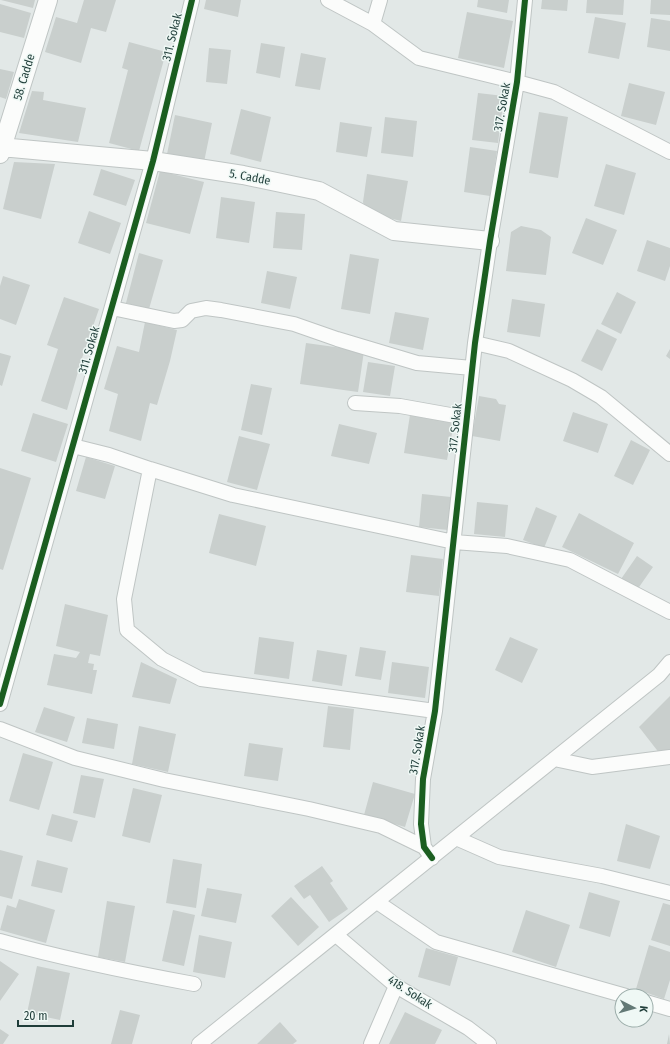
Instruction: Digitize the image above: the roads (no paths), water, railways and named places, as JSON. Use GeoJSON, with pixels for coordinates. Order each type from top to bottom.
{"type":"FeatureCollection","features":[{"type":"Feature","properties":{"kind":"street","name":"58. Cadde"},"geometry":{"type":"LineString","coordinates":[[1,149],[48,0]]}},
{"type":"Feature","properties":{"kind":"street","name":"311. Sokak"},"geometry":{"type":"LineString","coordinates":[[0,704],[74,446],[153,161],[192,0]]}},
{"type":"Feature","properties":{"kind":"street"},"geometry":{"type":"LineString","coordinates":[[328,0],[373,24],[419,58],[554,92],[670,152]]}},
{"type":"Feature","properties":{"kind":"street"},"geometry":{"type":"LineString","coordinates":[[373,24],[380,0]]}},
{"type":"Feature","properties":{"kind":"street","name":"317. Sokak"},"geometry":{"type":"LineString","coordinates":[[428,852],[421,824],[423,779],[435,711],[475,343],[490,241],[518,82],[525,0]]}},
{"type":"Feature","properties":{"kind":"street","name":"5. Cadde"},"geometry":{"type":"LineString","coordinates":[[1,149],[153,161],[243,175],[319,191],[394,231],[490,241]]}},
{"type":"Feature","properties":{"kind":"street"},"geometry":{"type":"LineString","coordinates":[[112,308],[174,321],[182,320],[191,311],[206,308],[221,310],[294,324],[337,339],[417,363],[472,368]]}},
{"type":"Feature","properties":{"kind":"street"},"geometry":{"type":"LineString","coordinates":[[475,343],[509,351],[572,380],[601,397],[670,454]]}},
{"type":"Feature","properties":{"kind":"street"},"geometry":{"type":"LineString","coordinates":[[355,403],[400,406],[467,418]]}},
{"type":"Feature","properties":{"kind":"street"},"geometry":{"type":"LineString","coordinates":[[74,446],[109,455],[233,495],[454,542],[506,546],[570,560],[670,612]]}},
{"type":"Feature","properties":{"kind":"street"},"geometry":{"type":"LineString","coordinates":[[150,469],[124,599],[127,630],[162,659],[200,679],[435,711]]}},
{"type":"Feature","properties":{"kind":"street"},"geometry":{"type":"LineString","coordinates":[[199,1044],[377,902],[428,852],[456,838],[659,675],[670,662]]}},
{"type":"Feature","properties":{"kind":"street"},"geometry":{"type":"LineString","coordinates":[[0,729],[74,758],[164,780],[309,809],[381,826],[428,852]]}},
{"type":"Feature","properties":{"kind":"street"},"geometry":{"type":"LineString","coordinates":[[554,760],[592,767],[670,757]]}},
{"type":"Feature","properties":{"kind":"street"},"geometry":{"type":"LineString","coordinates":[[456,838],[499,857],[602,876],[670,893]]}},
{"type":"Feature","properties":{"kind":"street"},"geometry":{"type":"LineString","coordinates":[[377,902],[436,942],[614,993]]}},
{"type":"Feature","properties":{"kind":"street","name":"418. Sokak"},"geometry":{"type":"LineString","coordinates":[[336,935],[396,986],[468,1028],[489,1044]]}},
{"type":"Feature","properties":{"kind":"street"},"geometry":{"type":"LineString","coordinates":[[0,941],[141,974],[194,984]]}},
{"type":"Feature","properties":{"kind":"street"},"geometry":{"type":"LineString","coordinates":[[372,1044],[396,986]]}},
{"type":"Feature","properties":{"kind":"street"},"geometry":{"type":"LineString","coordinates":[[654,1004],[670,1009]]}}]}
